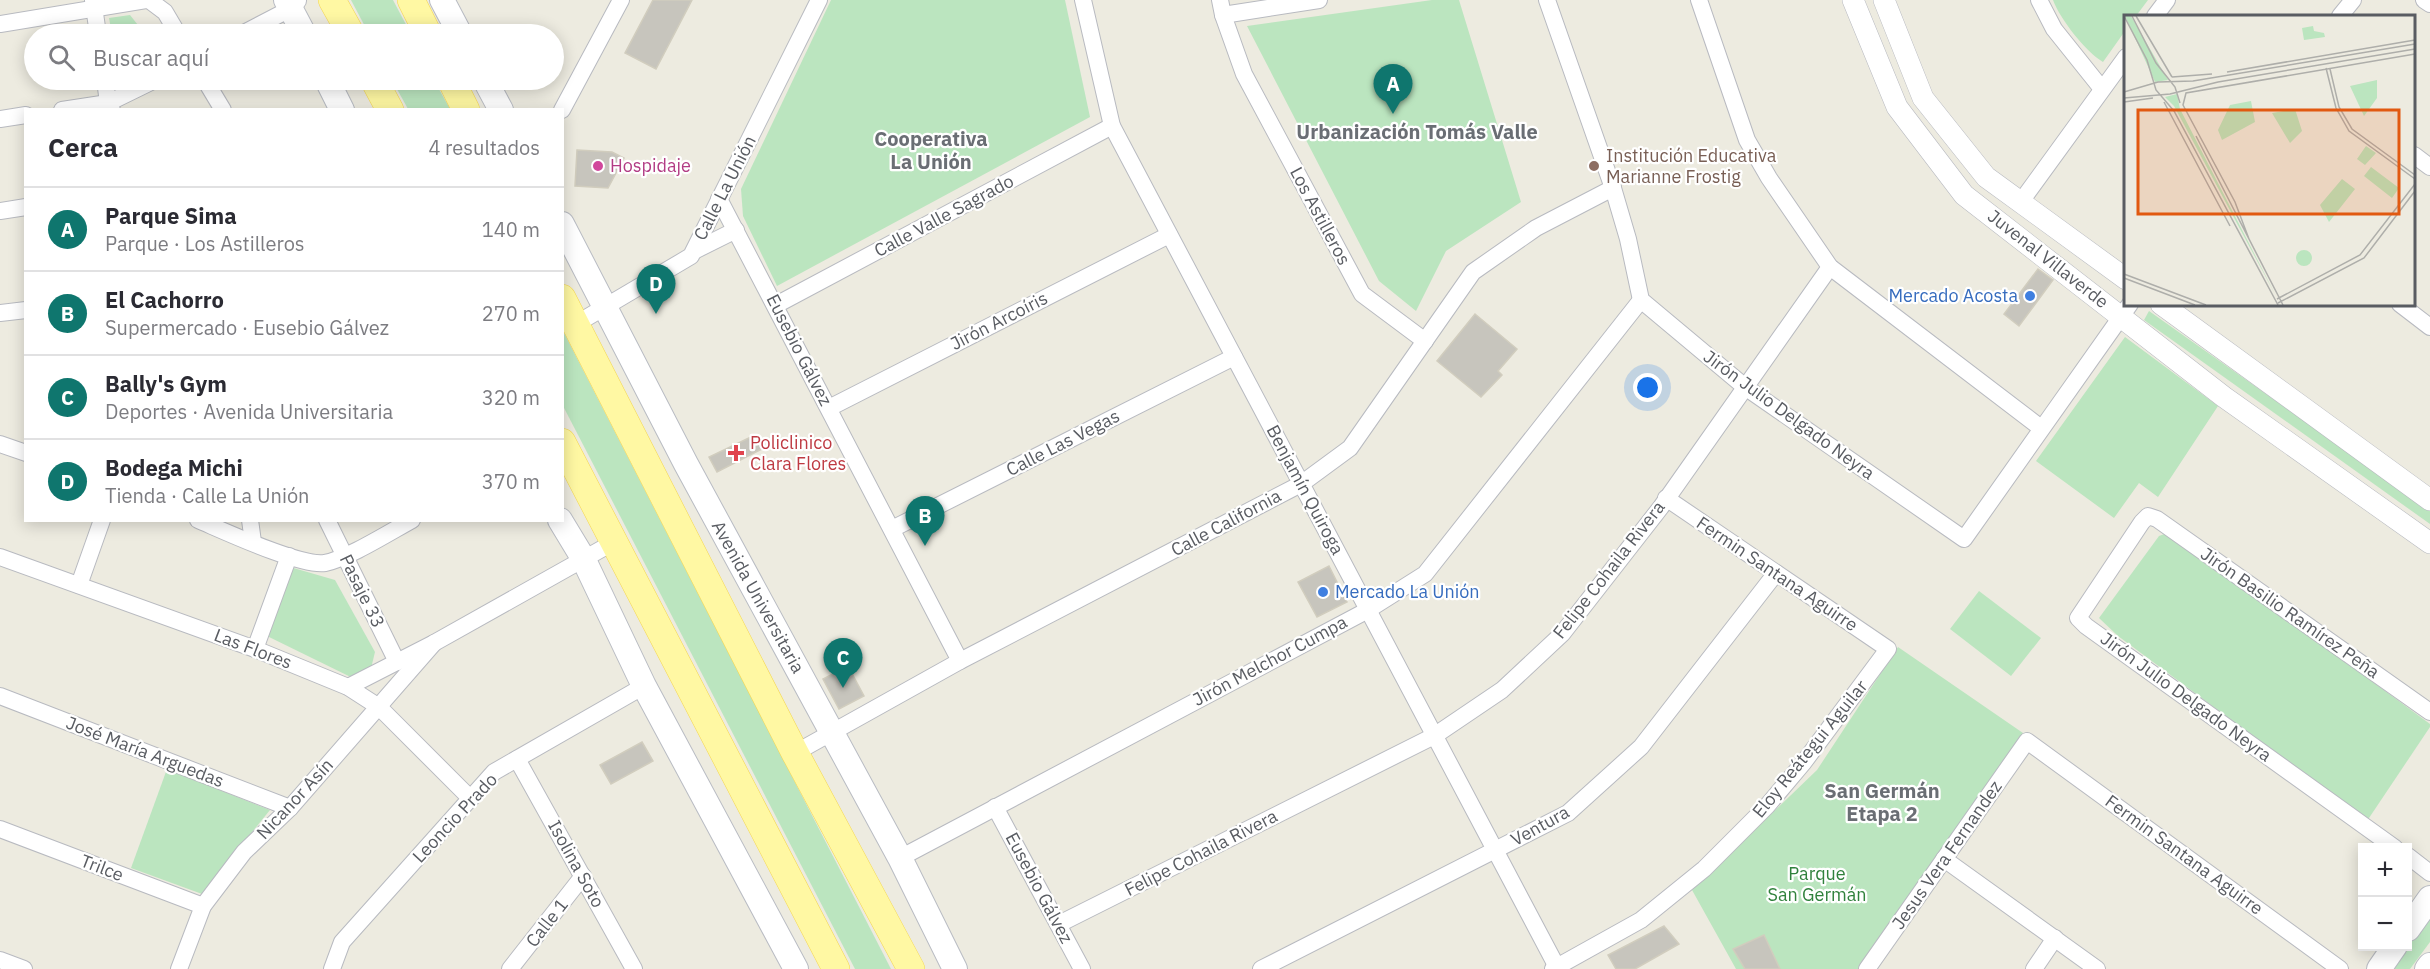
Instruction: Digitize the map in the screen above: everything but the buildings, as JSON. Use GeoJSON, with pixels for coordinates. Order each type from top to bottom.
{"type":"FeatureCollection","features":[{"type":"Feature","properties":{"kind":"main road"},"geometry":{"type":"LineString","coordinates":[[332,0],[345,24]]}},
{"type":"Feature","properties":{"kind":"main road"},"geometry":{"type":"LineString","coordinates":[[411,0],[423,24]]}},
{"type":"Feature","properties":{"kind":"main road"},"geometry":{"type":"LineString","coordinates":[[442,0],[455,24]]}},
{"type":"Feature","properties":{"kind":"main road"},"geometry":{"type":"LineString","coordinates":[[292,3],[300,24]]}},
{"type":"Feature","properties":{"kind":"main road"},"geometry":{"type":"LineString","coordinates":[[332,90],[341,108]]}},
{"type":"Feature","properties":{"kind":"main road"},"geometry":{"type":"LineString","coordinates":[[379,90],[389,108]]}},
{"type":"Feature","properties":{"kind":"main road"},"geometry":{"type":"LineString","coordinates":[[456,90],[465,108]]}},
{"type":"Feature","properties":{"kind":"main road"},"geometry":{"type":"LineString","coordinates":[[490,90],[500,108]]}},
{"type":"Feature","properties":{"kind":"main road","name":"Avenida Universitaria"},"geometry":{"type":"LineString","coordinates":[[564,228],[686,464],[900,858],[955,969]]}},
{"type":"Feature","properties":{"kind":"main road","name":"Avenida Universitaria"},"geometry":{"type":"LineString","coordinates":[[564,302],[795,753],[911,969]]}},
{"type":"Feature","properties":{"kind":"main road"},"geometry":{"type":"LineString","coordinates":[[564,446],[836,969]]}},
{"type":"Feature","properties":{"kind":"main road"},"geometry":{"type":"LineString","coordinates":[[562,522],[644,686],[796,969]]}},
{"type":"Feature","properties":{"kind":"main road"},"geometry":{"type":"LineString","coordinates":[[2412,923],[2430,898]]}},
{"type":"Feature","properties":{"kind":"main road"},"geometry":{"type":"LineString","coordinates":[[2379,969],[2392,951]]}},
{"type":"Feature","properties":{"kind":"main road"},"geometry":{"type":"LineString","coordinates":[[2427,969],[2430,965]]}},
{"type":"Feature","properties":{"kind":"street"},"geometry":{"type":"LineString","coordinates":[[0,24],[93,4],[148,0],[165,12],[172,24]]}},
{"type":"Feature","properties":{"kind":"street"},"geometry":{"type":"LineString","coordinates":[[563,108],[621,0]]}},
{"type":"Feature","properties":{"kind":"street","name":"Calle La Unión"},"geometry":{"type":"LineString","coordinates":[[576,324],[691,256],[819,0]]}},
{"type":"Feature","properties":{"kind":"street","name":"Benjamín Quiroga"},"geometry":{"type":"LineString","coordinates":[[1083,0],[1112,126],[1556,968]]}},
{"type":"Feature","properties":{"kind":"street"},"geometry":{"type":"LineString","coordinates":[[1222,8],[1319,0]]}},
{"type":"Feature","properties":{"kind":"street"},"geometry":{"type":"LineString","coordinates":[[1547,0],[1613,188],[1641,300]]}},
{"type":"Feature","properties":{"kind":"street"},"geometry":{"type":"LineString","coordinates":[[1700,0],[1747,140],[1769,178],[1830,267],[2041,428],[2126,310]]}},
{"type":"Feature","properties":{"kind":"street","name":"Juvenal Villaverde"},"geometry":{"type":"LineString","coordinates":[[1853,0],[1897,107],[1965,195],[2126,310],[2224,397],[2430,543]]}},
{"type":"Feature","properties":{"kind":"street","name":"Juvenal Villaverde"},"geometry":{"type":"LineString","coordinates":[[1884,0],[1923,98],[1986,177],[2124,278]]}},
{"type":"Feature","properties":{"kind":"street"},"geometry":{"type":"LineString","coordinates":[[2039,0],[2054,29],[2102,89]]}},
{"type":"Feature","properties":{"kind":"street"},"geometry":{"type":"LineString","coordinates":[[2156,15],[2167,0]]}},
{"type":"Feature","properties":{"kind":"street"},"geometry":{"type":"LineString","coordinates":[[2341,15],[2353,0]]}},
{"type":"Feature","properties":{"kind":"street"},"geometry":{"type":"LineString","coordinates":[[2424,0],[2430,4]]}},
{"type":"Feature","properties":{"kind":"street"},"geometry":{"type":"LineString","coordinates":[[258,24],[292,3]]}},
{"type":"Feature","properties":{"kind":"street"},"geometry":{"type":"LineString","coordinates":[[93,4],[96,24]]}},
{"type":"Feature","properties":{"kind":"street","name":"Los Astilleros"},"geometry":{"type":"LineString","coordinates":[[1222,8],[1244,74],[1362,294],[1425,341]]}},
{"type":"Feature","properties":{"kind":"street"},"geometry":{"type":"LineString","coordinates":[[2020,203],[2124,60]]}},
{"type":"Feature","properties":{"kind":"street"},"geometry":{"type":"LineString","coordinates":[[107,90],[110,106]]}},
{"type":"Feature","properties":{"kind":"street"},"geometry":{"type":"LineString","coordinates":[[86,108],[110,106],[138,90]]}},
{"type":"Feature","properties":{"kind":"street"},"geometry":{"type":"LineString","coordinates":[[211,90],[222,108]]}},
{"type":"Feature","properties":{"kind":"street"},"geometry":{"type":"LineString","coordinates":[[0,119],[24,115]]}},
{"type":"Feature","properties":{"kind":"street","name":"Calle Valle Sagrado"},"geometry":{"type":"LineString","coordinates":[[776,305],[1112,126]]}},
{"type":"Feature","properties":{"kind":"street"},"geometry":{"type":"LineString","coordinates":[[2415,156],[2430,167]]}},
{"type":"Feature","properties":{"kind":"street","name":"Calle California"},"geometry":{"type":"LineString","coordinates":[[795,753],[960,661],[1301,484],[1350,448],[1473,272],[1536,228],[1613,188]]}},
{"type":"Feature","properties":{"kind":"street","name":"Eusebio Gálvez"},"geometry":{"type":"LineString","coordinates":[[719,199],[960,661]]}},
{"type":"Feature","properties":{"kind":"street"},"geometry":{"type":"LineString","coordinates":[[0,211],[24,207]]}},
{"type":"Feature","properties":{"kind":"street"},"geometry":{"type":"LineString","coordinates":[[694,250],[736,231]]}},
{"type":"Feature","properties":{"kind":"street","name":"Jirón Arcoíris"},"geometry":{"type":"LineString","coordinates":[[829,408],[1169,235]]}},
{"type":"Feature","properties":{"kind":"street","name":"Felipe Cohaila Rivera"},"geometry":{"type":"LineString","coordinates":[[1059,924],[1434,735],[1502,690],[1562,634],[1666,498],[1830,267]]}},
{"type":"Feature","properties":{"kind":"street","name":"Jirón Julio Delgado Neyra"},"geometry":{"type":"LineString","coordinates":[[1641,300],[1745,387],[1964,540],[2041,428]]}},
{"type":"Feature","properties":{"kind":"street","name":"Jirón Melchor Cumpa"},"geometry":{"type":"LineString","coordinates":[[900,858],[1368,610],[1425,574],[1641,300]]}},
{"type":"Feature","properties":{"kind":"street"},"geometry":{"type":"LineString","coordinates":[[2164,306],[2430,500]]}},
{"type":"Feature","properties":{"kind":"street"},"geometry":{"type":"LineString","coordinates":[[2403,306],[2430,327]]}},
{"type":"Feature","properties":{"kind":"street"},"geometry":{"type":"LineString","coordinates":[[0,313],[24,310]]}},
{"type":"Feature","properties":{"kind":"street","name":"Calle Las Vegas"},"geometry":{"type":"LineString","coordinates":[[892,529],[1234,357]]}},
{"type":"Feature","properties":{"kind":"street"},"geometry":{"type":"LineString","coordinates":[[0,444],[24,452]]}},
{"type":"Feature","properties":{"kind":"street","name":"Fermin Santana Aguirre"},"geometry":{"type":"LineString","coordinates":[[1666,498],[1888,649]]}},
{"type":"Feature","properties":{"kind":"street","name":"Jirón Julio Delgado Neyra"},"geometry":{"type":"LineString","coordinates":[[2148,516],[2080,612],[2078,618],[2080,621],[2389,843]]}},
{"type":"Feature","properties":{"kind":"street","name":"Jirón Basilio Ramírez Peña"},"geometry":{"type":"LineString","coordinates":[[2148,516],[2167,526],[2430,712]]}},
{"type":"Feature","properties":{"kind":"street"},"geometry":{"type":"LineString","coordinates":[[79,585],[101,522]]}},
{"type":"Feature","properties":{"kind":"street"},"geometry":{"type":"LineString","coordinates":[[203,522],[289,556],[322,563],[339,559],[408,522]]}},
{"type":"Feature","properties":{"kind":"street"},"geometry":{"type":"LineString","coordinates":[[250,522],[253,542]]}},
{"type":"Feature","properties":{"kind":"street","name":"Pasaje 33"},"geometry":{"type":"LineString","coordinates":[[328,522],[397,662]]}},
{"type":"Feature","properties":{"kind":"street","name":"Nicanor Asín"},"geometry":{"type":"LineString","coordinates":[[348,687],[434,643],[614,542]]}},
{"type":"Feature","properties":{"kind":"street"},"geometry":{"type":"LineString","coordinates":[[255,649],[289,556]]}},
{"type":"Feature","properties":{"kind":"street","name":"Las Flores"},"geometry":{"type":"LineString","coordinates":[[0,557],[255,649],[348,687],[379,707],[471,799]]}},
{"type":"Feature","properties":{"kind":"street","name":"Ventura"},"geometry":{"type":"LineString","coordinates":[[1261,969],[1568,813],[1641,747],[1776,573]]}},
{"type":"Feature","properties":{"kind":"street","name":"Nicanor Asín"},"geometry":{"type":"LineString","coordinates":[[179,969],[203,906],[244,852],[290,808],[434,643]]}},
{"type":"Feature","properties":{"kind":"street","name":"Eloy Reátegui Aguilar"},"geometry":{"type":"LineString","coordinates":[[1556,968],[1641,920],[1704,870],[1767,806],[1804,762],[1888,649]]}},
{"type":"Feature","properties":{"kind":"street","name":"Leoncio Prado"},"geometry":{"type":"LineString","coordinates":[[332,969],[342,942],[494,772],[644,686]]}},
{"type":"Feature","properties":{"kind":"street","name":"José María Arguedas"},"geometry":{"type":"LineString","coordinates":[[0,696],[290,808]]}},
{"type":"Feature","properties":{"kind":"street","name":"Fermin Santana Aguirre"},"geometry":{"type":"LineString","coordinates":[[2027,741],[2340,969]]}},
{"type":"Feature","properties":{"kind":"street","name":"Jesus Vera Fernandez"},"geometry":{"type":"LineString","coordinates":[[1867,969],[2027,741]]}},
{"type":"Feature","properties":{"kind":"street","name":"Isolina Soto"},"geometry":{"type":"LineString","coordinates":[[517,759],[634,969]]}},
{"type":"Feature","properties":{"kind":"street","name":"Eusebio Gálvez"},"geometry":{"type":"LineString","coordinates":[[995,807],[1082,969]]}},
{"type":"Feature","properties":{"kind":"street","name":"Trilce"},"geometry":{"type":"LineString","coordinates":[[0,830],[203,906]]}},
{"type":"Feature","properties":{"kind":"street"},"geometry":{"type":"LineString","coordinates":[[1944,859],[2097,969]]}},
{"type":"Feature","properties":{"kind":"street"},"geometry":{"type":"LineString","coordinates":[[2412,859],[2430,873]]}},
{"type":"Feature","properties":{"kind":"street","name":"Calle 1"},"geometry":{"type":"LineString","coordinates":[[510,969],[583,876]]}},
{"type":"Feature","properties":{"kind":"street"},"geometry":{"type":"LineString","coordinates":[[2034,969],[2055,938]]}},
{"type":"Feature","properties":{"kind":"street"},"geometry":{"type":"LineString","coordinates":[[0,960],[24,969]]}},
{"type":"Feature","properties":{"kind":"green space"},"geometry":{"type":"Polygon","coordinates":[[[351,0],[393,0],[406,24],[364,24],[351,0]]]}},
{"type":"Feature","properties":{"kind":"green space"},"geometry":{"type":"Polygon","coordinates":[[[831,0],[1065,0],[1090,117],[777,286],[743,216],[741,189],[831,0]]]}},
{"type":"Feature","properties":{"kind":"green space"},"geometry":{"type":"Polygon","coordinates":[[[1432,0],[1459,0],[1521,202],[1446,251],[1416,311],[1379,281],[1247,26],[1432,0]]]}},
{"type":"Feature","properties":{"kind":"green space"},"geometry":{"type":"Polygon","coordinates":[[[2053,0],[2148,0],[2137,15],[2124,15],[2124,32],[2103,62],[2089,51],[2061,16],[2053,0]]]}},
{"type":"Feature","properties":{"kind":"green space"},"geometry":{"type":"Polygon","coordinates":[[[130,15],[137,24],[110,24],[109,18],[130,15]]]}},
{"type":"Feature","properties":{"kind":"green space"},"geometry":{"type":"Polygon","coordinates":[[[398,90],[440,90],[449,108],[407,108],[398,90]]]}},
{"type":"Feature","properties":{"kind":"green space"},"geometry":{"type":"Polygon","coordinates":[[[2149,311],[2430,510],[2430,524],[2144,320],[2149,311]]]}},
{"type":"Feature","properties":{"kind":"green space"},"geometry":{"type":"Polygon","coordinates":[[[564,333],[891,969],[855,969],[564,408],[564,333]]]}},
{"type":"Feature","properties":{"kind":"green space"},"geometry":{"type":"Polygon","coordinates":[[[2125,337],[2218,406],[2158,497],[2139,483],[2114,518],[2036,461],[2125,337]]]}},
{"type":"Feature","properties":{"kind":"green space"},"geometry":{"type":"Polygon","coordinates":[[[2172,534],[2430,724],[2367,821],[2118,636],[2099,618],[2159,536],[2172,534]]]}},
{"type":"Feature","properties":{"kind":"green space"},"geometry":{"type":"Polygon","coordinates":[[[290,567],[335,580],[375,652],[367,685],[267,636],[290,567]]]}},
{"type":"Feature","properties":{"kind":"green space"},"geometry":{"type":"Polygon","coordinates":[[[1979,591],[2041,638],[2011,676],[1950,629],[1979,591]]]}},
{"type":"Feature","properties":{"kind":"green space","name":"Parque San Germán"},"geometry":{"type":"Polygon","coordinates":[[[1898,647],[2023,733],[1859,969],[1736,969],[1692,890],[1817,770],[1898,647]]]}},
{"type":"Feature","properties":{"kind":"green space"},"geometry":{"type":"Polygon","coordinates":[[[167,769],[270,810],[202,894],[131,868],[167,769]]]}},
{"type":"Feature","properties":{"kind":"green space"},"geometry":{"type":"Polygon","coordinates":[[[2430,907],[2430,942],[2410,969],[2385,969],[2398,951],[2412,951],[2412,932],[2430,907]]]}},
{"type":"Feature","properties":{"kind":"place","name":"Parque Sima"},"geometry":{"type":"Point","coordinates":[1393,114]}},
{"type":"Feature","properties":{"kind":"place","name":"Hospidaje"},"geometry":{"type":"Point","coordinates":[598,166]}},
{"type":"Feature","properties":{"kind":"place","name":"Institución Educativa Marianne Frostig"},"geometry":{"type":"Point","coordinates":[1594,166]}},
{"type":"Feature","properties":{"kind":"place","name":"Mercado Acosta"},"geometry":{"type":"Point","coordinates":[2030,296]}},
{"type":"Feature","properties":{"kind":"place","name":"Bodega Michi"},"geometry":{"type":"Point","coordinates":[656,314]}},
{"type":"Feature","properties":{"kind":"place","name":"Policlinico Clara Flores"},"geometry":{"type":"Point","coordinates":[736,453]}},
{"type":"Feature","properties":{"kind":"place","name":"El Cachorro"},"geometry":{"type":"Point","coordinates":[925,546]}},
{"type":"Feature","properties":{"kind":"place","name":"Mercado La Unión"},"geometry":{"type":"Point","coordinates":[1323,592]}},
{"type":"Feature","properties":{"kind":"place","name":"Bally's Gym"},"geometry":{"type":"Point","coordinates":[843,688]}},
{"type":"Feature","properties":{"kind":"district","name":"Urbanización Tomás Valle"},"geometry":{"type":"Point","coordinates":[1417,132]}},
{"type":"Feature","properties":{"kind":"district","name":"Cooperativa La Unión"},"geometry":{"type":"Point","coordinates":[931,150]}},
{"type":"Feature","properties":{"kind":"district","name":"San Germán Etapa 2"},"geometry":{"type":"Point","coordinates":[1882,802]}}]}
